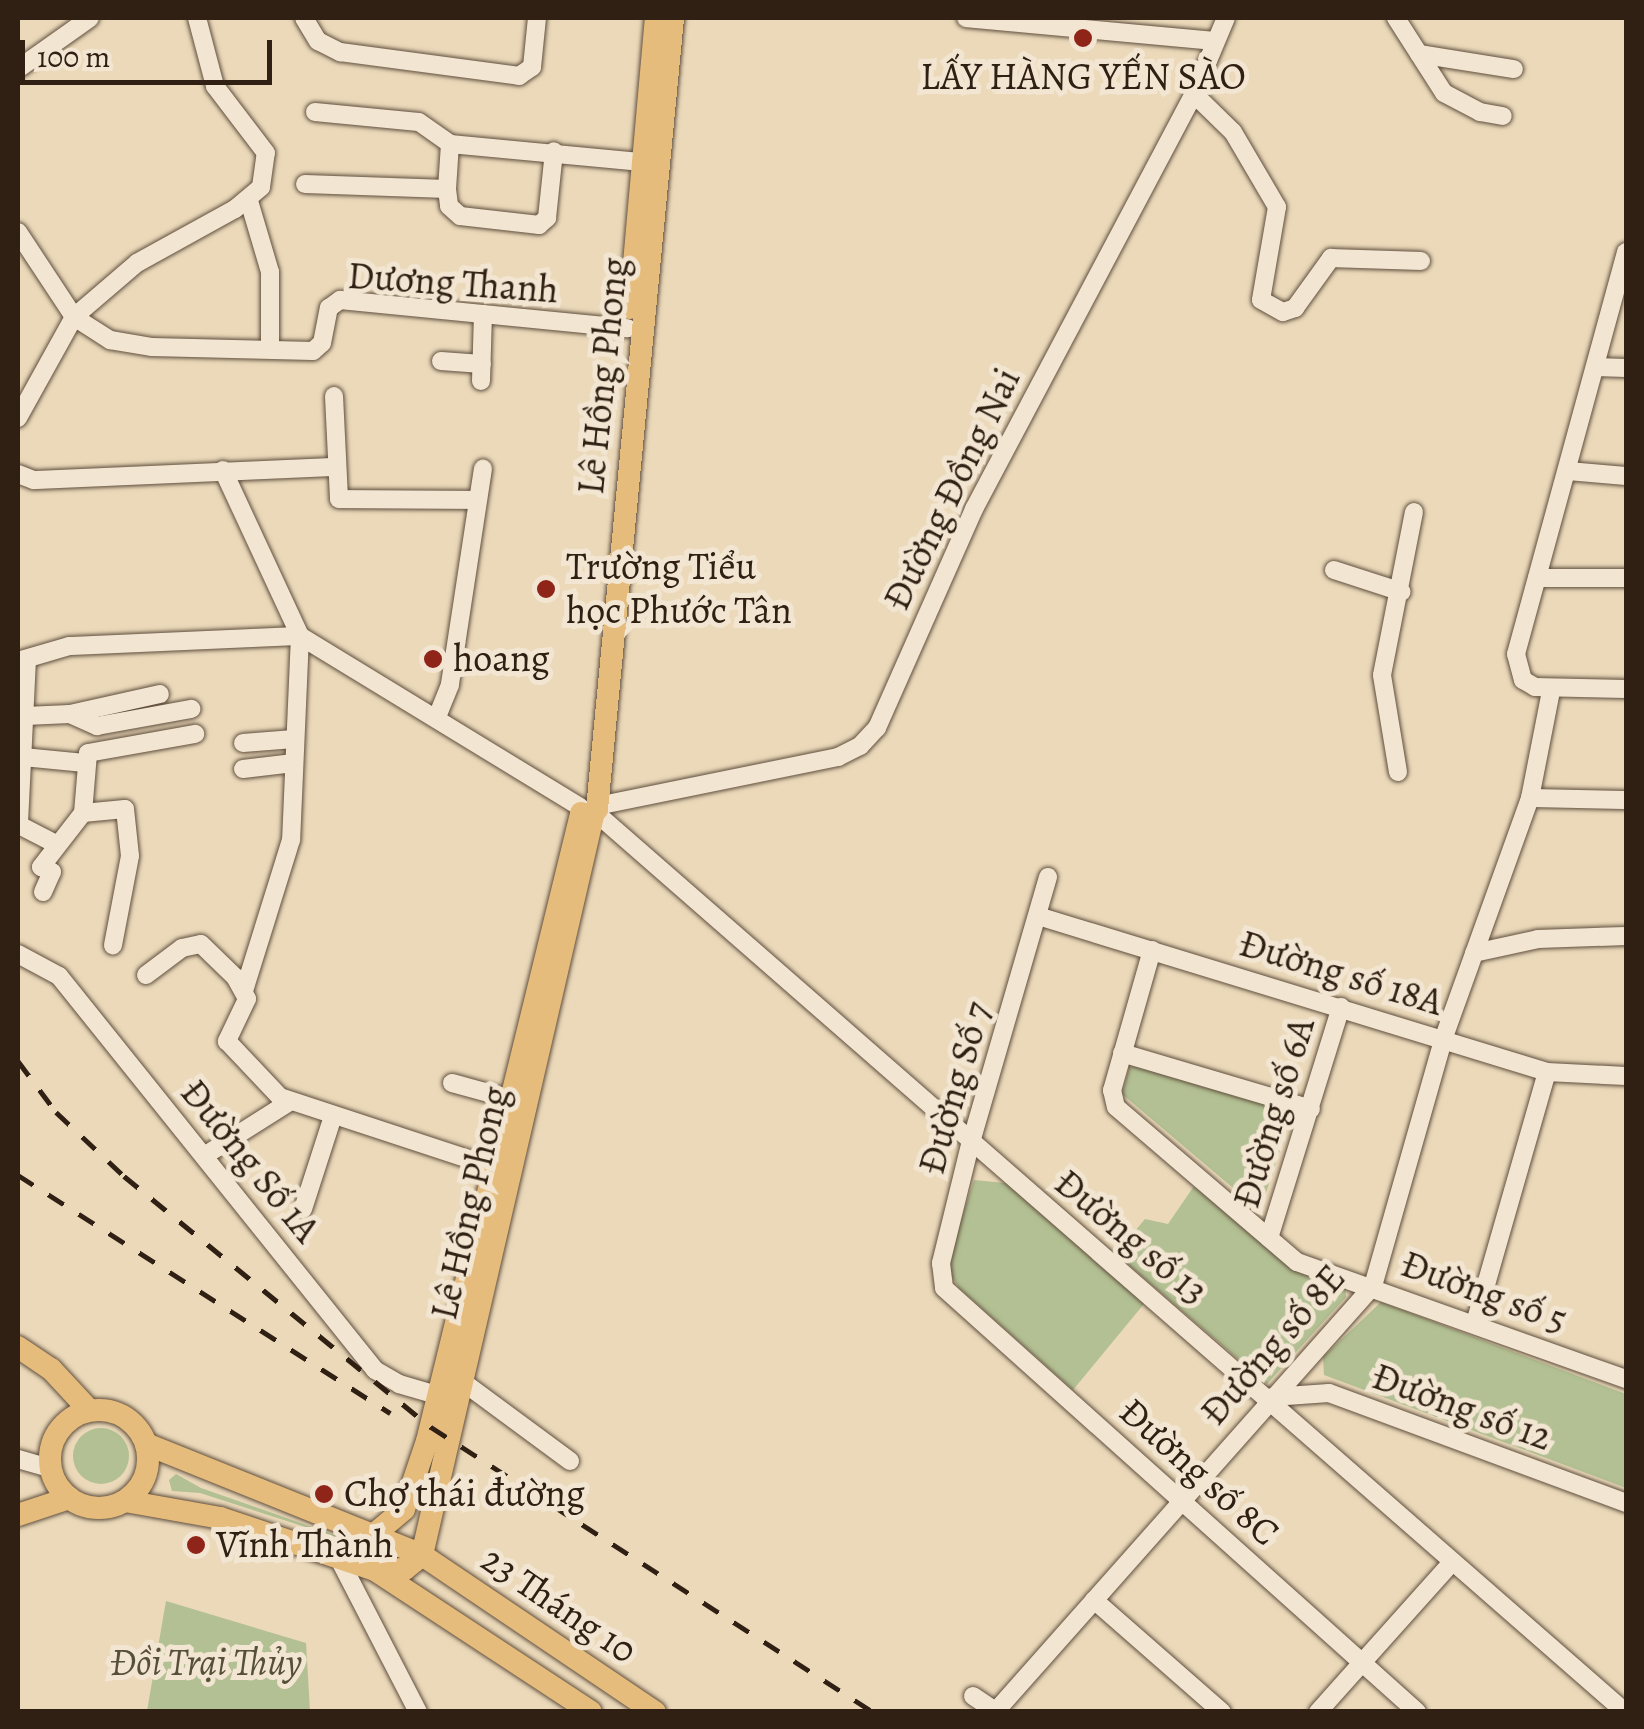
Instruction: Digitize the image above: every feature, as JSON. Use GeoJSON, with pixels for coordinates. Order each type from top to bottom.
{"type":"FeatureCollection","features":[{"type":"Feature","properties":{"kind":"main road","name":"Lê Hồng Phong"},"geometry":{"type":"LineString","coordinates":[[636,328],[642,162],[656,18]]}},
{"type":"Feature","properties":{"kind":"main road","name":"Lê Hồng Phong"},"geometry":{"type":"LineString","coordinates":[[376,1532],[404,1509],[454,1393],[589,809],[636,328],[673,18]]}},
{"type":"Feature","properties":{"kind":"main road","name":"Lê Hồng Phong"},"geometry":{"type":"LineString","coordinates":[[422,1555],[493,1168],[589,809]]}},
{"type":"Feature","properties":{"kind":"main road"},"geometry":{"type":"LineString","coordinates":[[18,1347],[51,1369],[89,1410],[120,1414],[146,1444],[147,1473],[125,1501],[102,1508],[68,1498],[18,1516]]}},
{"type":"Feature","properties":{"kind":"main road"},"geometry":{"type":"LineString","coordinates":[[68,1498],[50,1468],[55,1435],[89,1410]]}},
{"type":"Feature","properties":{"kind":"main road","name":"23 Tháng 10"},"geometry":{"type":"LineString","coordinates":[[146,1444],[376,1532],[422,1555],[655,1712]]}},
{"type":"Feature","properties":{"kind":"main road","name":"23 Tháng 10"},"geometry":{"type":"LineString","coordinates":[[125,1501],[220,1518],[336,1553],[375,1570],[591,1712]]}},
{"type":"Feature","properties":{"kind":"main road"},"geometry":{"type":"LineString","coordinates":[[375,1570],[405,1568],[422,1555]]}},
{"type":"Feature","properties":{"kind":"street"},"geometry":{"type":"LineString","coordinates":[[18,69],[90,18]]}},
{"type":"Feature","properties":{"kind":"street"},"geometry":{"type":"LineString","coordinates":[[18,418],[74,317],[150,254],[249,201],[261,187],[266,154],[214,86],[197,18]]}},
{"type":"Feature","properties":{"kind":"street"},"geometry":{"type":"LineString","coordinates":[[304,18],[318,40],[340,52],[520,76],[532,67],[536,18]]}},
{"type":"Feature","properties":{"kind":"street"},"geometry":{"type":"LineString","coordinates":[[966,18],[1214,41]]}},
{"type":"Feature","properties":{"kind":"street","name":"Đường Đồng Nai"},"geometry":{"type":"LineString","coordinates":[[589,809],[838,757],[860,746],[877,728],[974,509],[1194,94],[1226,18]]}},
{"type":"Feature","properties":{"kind":"street"},"geometry":{"type":"LineString","coordinates":[[1396,18],[1456,103],[1502,116]]}},
{"type":"Feature","properties":{"kind":"street"},"geometry":{"type":"LineString","coordinates":[[1419,54],[1514,69]]}},
{"type":"Feature","properties":{"kind":"street"},"geometry":{"type":"LineString","coordinates":[[1194,94],[1233,132],[1278,207],[1260,300],[1283,312],[1295,308],[1331,258],[1422,261]]}},
{"type":"Feature","properties":{"kind":"street"},"geometry":{"type":"LineString","coordinates":[[315,112],[420,122],[450,144],[642,162]]}},
{"type":"Feature","properties":{"kind":"street"},"geometry":{"type":"LineString","coordinates":[[450,144],[449,206],[460,216],[544,224],[554,151]]}},
{"type":"Feature","properties":{"kind":"street"},"geometry":{"type":"LineString","coordinates":[[306,184],[448,189]]}},
{"type":"Feature","properties":{"kind":"street"},"geometry":{"type":"LineString","coordinates":[[249,201],[270,272],[270,350]]}},
{"type":"Feature","properties":{"kind":"street"},"geometry":{"type":"LineString","coordinates":[[18,232],[74,317]]}},
{"type":"Feature","properties":{"kind":"street"},"geometry":{"type":"LineString","coordinates":[[1626,252],[1516,668],[1523,680],[1551,690],[1626,689]]}},
{"type":"Feature","properties":{"kind":"street","name":"Dương Thanh"},"geometry":{"type":"LineString","coordinates":[[74,317],[124,342],[270,350],[319,349],[328,308],[340,300],[636,328]]}},
{"type":"Feature","properties":{"kind":"street"},"geometry":{"type":"LineString","coordinates":[[441,361],[481,373],[483,314]]}},
{"type":"Feature","properties":{"kind":"street"},"geometry":{"type":"LineString","coordinates":[[1594,368],[1626,368]]}},
{"type":"Feature","properties":{"kind":"street"},"geometry":{"type":"LineString","coordinates":[[334,396],[338,499],[476,500]]}},
{"type":"Feature","properties":{"kind":"street"},"geometry":{"type":"LineString","coordinates":[[18,474],[34,480],[335,467]]}},
{"type":"Feature","properties":{"kind":"street"},"geometry":{"type":"LineString","coordinates":[[437,717],[450,684],[483,469]]}},
{"type":"Feature","properties":{"kind":"street"},"geometry":{"type":"LineString","coordinates":[[223,470],[300,636],[290,840],[244,991],[243,1015],[227,1042],[262,1082],[291,1101],[493,1168]]}},
{"type":"Feature","properties":{"kind":"street"},"geometry":{"type":"LineString","coordinates":[[1568,471],[1626,476]]}},
{"type":"Feature","properties":{"kind":"street"},"geometry":{"type":"LineString","coordinates":[[1398,772],[1381,694],[1414,512]]}},
{"type":"Feature","properties":{"kind":"street"},"geometry":{"type":"LineString","coordinates":[[1334,570],[1402,592]]}},
{"type":"Feature","properties":{"kind":"street"},"geometry":{"type":"LineString","coordinates":[[1537,578],[1626,578]]}},
{"type":"Feature","properties":{"kind":"street"},"geometry":{"type":"LineString","coordinates":[[56,844],[19,825],[24,716],[22,660],[69,646],[300,636]]}},
{"type":"Feature","properties":{"kind":"street","name":"Đường số 13"},"geometry":{"type":"LineString","coordinates":[[300,636],[589,809],[970,1145],[1272,1397],[1452,1562],[1625,1712]]}},
{"type":"Feature","properties":{"kind":"street","name":"Đường số 8E"},"geometry":{"type":"LineString","coordinates":[[996,1711],[1373,1286],[1444,1038],[1530,798],[1551,690]]}},
{"type":"Feature","properties":{"kind":"street"},"geometry":{"type":"LineString","coordinates":[[24,716],[70,714],[160,694]]}},
{"type":"Feature","properties":{"kind":"street"},"geometry":{"type":"LineString","coordinates":[[70,714],[96,726],[191,709]]}},
{"type":"Feature","properties":{"kind":"street"},"geometry":{"type":"LineString","coordinates":[[43,892],[52,872],[40,867],[83,813],[88,753],[195,734]]}},
{"type":"Feature","properties":{"kind":"street"},"geometry":{"type":"LineString","coordinates":[[242,743],[294,739]]}},
{"type":"Feature","properties":{"kind":"street"},"geometry":{"type":"LineString","coordinates":[[21,746],[85,762]]}},
{"type":"Feature","properties":{"kind":"street"},"geometry":{"type":"LineString","coordinates":[[243,769],[294,763]]}},
{"type":"Feature","properties":{"kind":"street"},"geometry":{"type":"LineString","coordinates":[[1530,798],[1626,800]]}},
{"type":"Feature","properties":{"kind":"street"},"geometry":{"type":"LineString","coordinates":[[83,813],[126,810],[130,856],[113,945]]}},
{"type":"Feature","properties":{"kind":"street","name":"Đường Số 7"},"geometry":{"type":"LineString","coordinates":[[940,1279],[970,1145],[1048,877]]}},
{"type":"Feature","properties":{"kind":"street","name":"Đường số 18A"},"geometry":{"type":"LineString","coordinates":[[1038,916],[1546,1072],[1626,1076]]}},
{"type":"Feature","properties":{"kind":"street"},"geometry":{"type":"LineString","coordinates":[[1474,952],[1538,939],[1626,936]]}},
{"type":"Feature","properties":{"kind":"street"},"geometry":{"type":"LineString","coordinates":[[146,975],[182,948],[201,944],[244,991]]}},
{"type":"Feature","properties":{"kind":"street"},"geometry":{"type":"LineString","coordinates":[[1152,950],[1122,1053],[1311,1108]]}},
{"type":"Feature","properties":{"kind":"street","name":"Đường Số 1A"},"geometry":{"type":"LineString","coordinates":[[18,954],[59,976],[375,1370],[454,1393],[570,1461]]}},
{"type":"Feature","properties":{"kind":"street","name":"Đường số 6A"},"geometry":{"type":"LineString","coordinates":[[1269,1238],[1341,1007]]}},
{"type":"Feature","properties":{"kind":"street","name":"Đường số 5"},"geometry":{"type":"LineString","coordinates":[[1122,1053],[1112,1099],[1297,1262],[1626,1378]]}},
{"type":"Feature","properties":{"kind":"street"},"geometry":{"type":"LineString","coordinates":[[1475,1322],[1546,1072]]}},
{"type":"Feature","properties":{"kind":"street"},"geometry":{"type":"LineString","coordinates":[[452,1083],[510,1100]]}},
{"type":"Feature","properties":{"kind":"street"},"geometry":{"type":"LineString","coordinates":[[204,1156],[291,1101]]}},
{"type":"Feature","properties":{"kind":"street"},"geometry":{"type":"LineString","coordinates":[[304,1209],[333,1116]]}},
{"type":"Feature","properties":{"kind":"street","name":"Đường số 8C"},"geometry":{"type":"LineString","coordinates":[[940,1279],[1416,1712]]}},
{"type":"Feature","properties":{"kind":"street","name":"Đường số 12"},"geometry":{"type":"LineString","coordinates":[[1272,1397],[1330,1393],[1626,1502]]}},
{"type":"Feature","properties":{"kind":"street"},"geometry":{"type":"LineString","coordinates":[[18,1458],[50,1468]]}},
{"type":"Feature","properties":{"kind":"street"},"geometry":{"type":"LineString","coordinates":[[336,1553],[418,1712]]}},
{"type":"Feature","properties":{"kind":"street"},"geometry":{"type":"LineString","coordinates":[[1318,1712],[1452,1562]]}},
{"type":"Feature","properties":{"kind":"street"},"geometry":{"type":"LineString","coordinates":[[1094,1600],[1222,1712]]}},
{"type":"Feature","properties":{"kind":"street"},"geometry":{"type":"LineString","coordinates":[[973,1696],[996,1711]]}},
{"type":"Feature","properties":{"kind":"green space"},"geometry":{"type":"Polygon","coordinates":[[[1138,1066],[1283,1107],[1291,1116],[1262,1205],[1252,1204],[1122,1094],[1129,1068],[1138,1066]]]}},
{"type":"Feature","properties":{"kind":"green space"},"geometry":{"type":"Polygon","coordinates":[[[974,1180],[1005,1183],[1148,1299],[1073,1390],[959,1288],[946,1267],[974,1180]]]}},
{"type":"Feature","properties":{"kind":"green space"},"geometry":{"type":"Polygon","coordinates":[[[1194,1186],[1287,1263],[1345,1285],[1346,1297],[1267,1384],[1116,1254],[1145,1219],[1168,1224],[1194,1186]]]}},
{"type":"Feature","properties":{"kind":"green space"},"geometry":{"type":"Polygon","coordinates":[[[1381,1302],[1626,1394],[1626,1488],[1324,1375],[1323,1357],[1381,1302]]]}},
{"type":"Feature","properties":{"kind":"green space"},"geometry":{"type":"Polygon","coordinates":[[[101,1428],[121,1436],[129,1456],[121,1476],[101,1484],[81,1476],[73,1456],[81,1436],[101,1428]]]}},
{"type":"Feature","properties":{"kind":"green space"},"geometry":{"type":"Polygon","coordinates":[[[176,1474],[201,1488],[386,1553],[200,1493],[172,1491],[169,1480],[176,1474]]]}},
{"type":"Feature","properties":{"kind":"green space","name":"Đồi Trại Thủy"},"geometry":{"type":"Polygon","coordinates":[[[166,1601],[306,1643],[310,1711],[147,1711],[166,1601]]]}},
{"type":"Feature","properties":{"kind":"railway"},"geometry":{"type":"LineString","coordinates":[[18,1061],[56,1112],[124,1176],[431,1427],[873,1712]]}},
{"type":"Feature","properties":{"kind":"railway"},"geometry":{"type":"LineString","coordinates":[[18,1175],[390,1413]]}},
{"type":"Feature","properties":{"kind":"place","name":"LẤY HÀNG YẾN SÀO"},"geometry":{"type":"Point","coordinates":[1083,38]}},
{"type":"Feature","properties":{"kind":"place","name":"Trường Tiểu học Phước Tân"},"geometry":{"type":"Point","coordinates":[546,589]}},
{"type":"Feature","properties":{"kind":"place","name":"hoang"},"geometry":{"type":"Point","coordinates":[433,659]}},
{"type":"Feature","properties":{"kind":"place","name":"Chợ thái đường"},"geometry":{"type":"Point","coordinates":[324,1494]}},
{"type":"Feature","properties":{"kind":"place","name":"Vĩnh Thành"},"geometry":{"type":"Point","coordinates":[196,1545]}}]}
